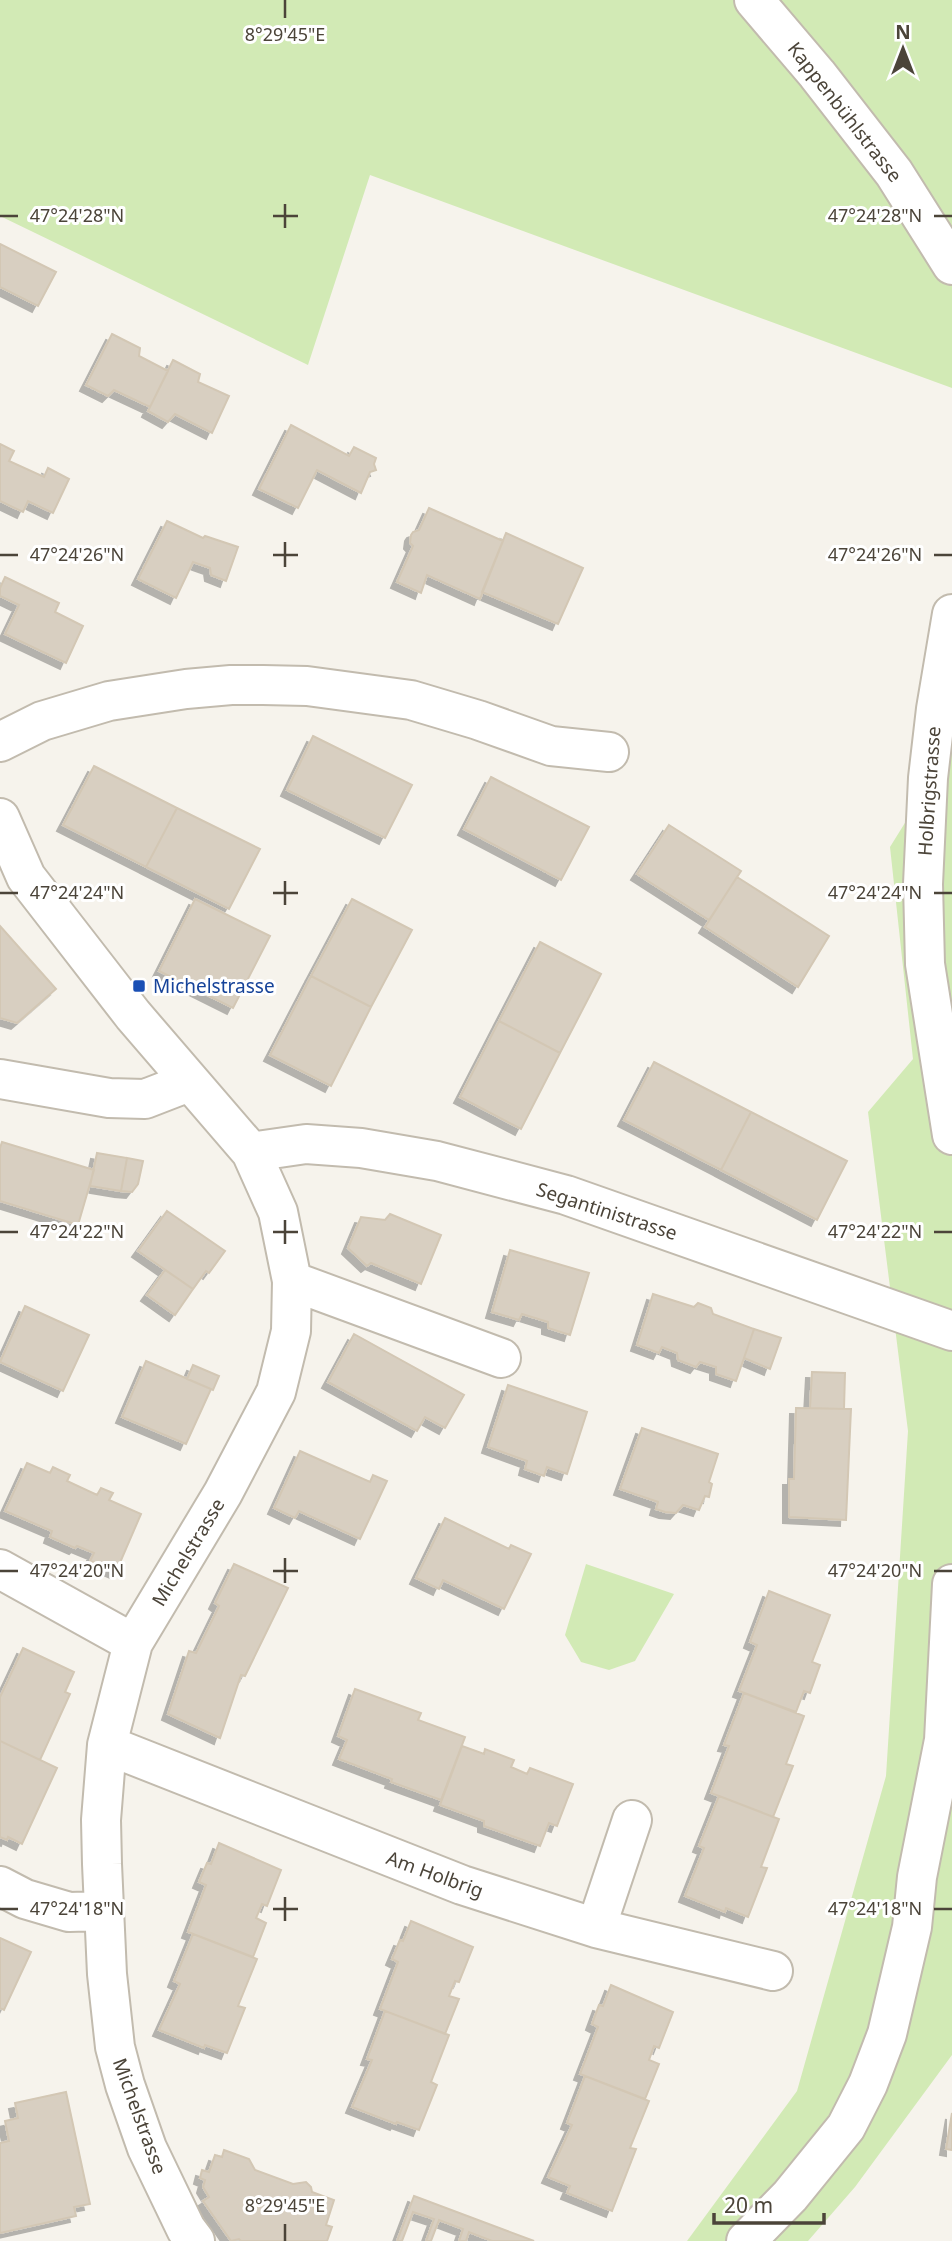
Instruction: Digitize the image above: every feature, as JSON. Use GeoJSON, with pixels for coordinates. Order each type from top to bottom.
{"type":"FeatureCollection","features":[{"type":"Feature","properties":{"kind":"street","name":"Kappenbühlstrasse"},"geometry":{"type":"LineString","coordinates":[[754,0],[817,74],[894,173],[952,265]]}},
{"type":"Feature","properties":{"kind":"street","name":"Holbrigstrasse"},"geometry":{"type":"LineString","coordinates":[[952,614],[928,778],[923,884],[925,964],[952,1135]]}},
{"type":"Feature","properties":{"kind":"street"},"geometry":{"type":"LineString","coordinates":[[0,742],[42,720],[109,701],[186,689],[263,685],[307,686],[411,700],[551,746],[609,752]]}},
{"type":"Feature","properties":{"kind":"street","name":"Michelstrasse"},"geometry":{"type":"LineString","coordinates":[[0,818],[26,877],[133,1015],[251,1152],[278,1212],[292,1281],[291,1331],[276,1392],[223,1493],[133,1643],[107,1745],[101,1820],[107,1974],[115,2047],[125,2085],[148,2148],[186,2229],[195,2241]]}},
{"type":"Feature","properties":{"kind":"street"},"geometry":{"type":"LineString","coordinates":[[0,1079],[109,1098],[145,1099],[189,1082]]}},
{"type":"Feature","properties":{"kind":"street","name":"Segantinistrasse"},"geometry":{"type":"LineString","coordinates":[[251,1152],[306,1144],[361,1148],[437,1161],[566,1195],[941,1327]]}},
{"type":"Feature","properties":{"kind":"street"},"geometry":{"type":"LineString","coordinates":[[292,1281],[501,1358]]}},
{"type":"Feature","properties":{"kind":"street"},"geometry":{"type":"LineString","coordinates":[[0,1569],[133,1643]]}},
{"type":"Feature","properties":{"kind":"street"},"geometry":{"type":"LineString","coordinates":[[746,2241],[790,2196],[846,2127],[868,2084],[887,2034],[912,1927],[917,1878],[944,1740],[952,1584]]}},
{"type":"Feature","properties":{"kind":"street","name":"Am Holbrig"},"geometry":{"type":"LineString","coordinates":[[107,1745],[462,1885],[597,1928],[773,1971]]}},
{"type":"Feature","properties":{"kind":"street"},"geometry":{"type":"LineString","coordinates":[[597,1928],[632,1820]]}},
{"type":"Feature","properties":{"kind":"street"},"geometry":{"type":"LineString","coordinates":[[0,1886],[25,1899],[69,1912],[104,1911]]}},
{"type":"Feature","properties":{"kind":"green space"},"geometry":{"type":"Polygon","coordinates":[[[0,0],[749,0],[897,191],[952,286],[952,388],[370,175],[308,365],[0,216],[0,0]]]}},
{"type":"Feature","properties":{"kind":"green space"},"geometry":{"type":"Polygon","coordinates":[[[766,0],[952,0],[952,242],[766,0]]]}},
{"type":"Feature","properties":{"kind":"green space"},"geometry":{"type":"Polygon","coordinates":[[[952,747],[952,2055],[855,2187],[808,2241],[687,2241],[797,2091],[886,1776],[908,1431],[868,1112],[913,1059],[890,847],[952,747]]]}},
{"type":"Feature","properties":{"kind":"green space"},"geometry":{"type":"Polygon","coordinates":[[[586,1564],[674,1594],[635,1661],[609,1670],[581,1662],[565,1635],[586,1564]]]}},
{"type":"Feature","properties":{"kind":"building"},"geometry":{"type":"Polygon","coordinates":[[[0,244],[56,272],[38,306],[0,287],[0,244]]]}},
{"type":"Feature","properties":{"kind":"building"},"geometry":{"type":"Polygon","coordinates":[[[112,334],[140,348],[139,356],[168,371],[150,407],[114,390],[108,396],[86,385],[112,334]]]}},
{"type":"Feature","properties":{"kind":"building"},"geometry":{"type":"Polygon","coordinates":[[[173,360],[200,374],[198,382],[229,396],[212,433],[175,414],[168,422],[148,411],[173,360]]]}},
{"type":"Feature","properties":{"kind":"building"},"geometry":{"type":"Polygon","coordinates":[[[291,425],[349,456],[354,447],[376,458],[376,470],[370,472],[361,493],[317,470],[298,508],[259,489],[291,425]]]}},
{"type":"Feature","properties":{"kind":"building"},"geometry":{"type":"Polygon","coordinates":[[[0,444],[14,451],[9,461],[44,477],[48,468],[69,479],[53,513],[28,501],[23,512],[0,501],[0,444]]]}},
{"type":"Feature","properties":{"kind":"building"},"geometry":{"type":"Polygon","coordinates":[[[429,508],[503,541],[480,599],[427,575],[421,593],[397,582],[413,546],[410,543],[411,535],[419,530],[429,508]]]}},
{"type":"Feature","properties":{"kind":"building"},"geometry":{"type":"Polygon","coordinates":[[[167,521],[203,538],[205,536],[238,547],[226,581],[211,575],[210,568],[193,562],[176,598],[138,579],[167,521]]]}},
{"type":"Feature","properties":{"kind":"building"},"geometry":{"type":"Polygon","coordinates":[[[506,533],[583,568],[558,624],[482,592],[506,533]]]}},
{"type":"Feature","properties":{"kind":"building"},"geometry":{"type":"Polygon","coordinates":[[[5,577],[59,603],[55,612],[83,626],[66,663],[5,634],[19,605],[0,596],[5,577]]]}},
{"type":"Feature","properties":{"kind":"building"},"geometry":{"type":"Polygon","coordinates":[[[313,736],[412,785],[385,838],[287,790],[313,736]]]}},
{"type":"Feature","properties":{"kind":"building"},"geometry":{"type":"Polygon","coordinates":[[[94,766],[177,808],[146,867],[63,825],[94,766]]]}},
{"type":"Feature","properties":{"kind":"building"},"geometry":{"type":"Polygon","coordinates":[[[491,777],[589,827],[561,880],[464,829],[491,777]]]}},
{"type":"Feature","properties":{"kind":"building"},"geometry":{"type":"Polygon","coordinates":[[[177,808],[260,849],[229,909],[146,867],[177,808]]]}},
{"type":"Feature","properties":{"kind":"building"},"geometry":{"type":"Polygon","coordinates":[[[669,825],[741,871],[709,920],[637,874],[669,825]]]}},
{"type":"Feature","properties":{"kind":"building"},"geometry":{"type":"Polygon","coordinates":[[[737,877],[829,936],[798,987],[705,927],[737,877]]]}},
{"type":"Feature","properties":{"kind":"building"},"geometry":{"type":"Polygon","coordinates":[[[195,899],[270,936],[233,1008],[159,971],[195,899]]]}},
{"type":"Feature","properties":{"kind":"building"},"geometry":{"type":"Polygon","coordinates":[[[352,899],[412,930],[371,1007],[311,976],[352,899]]]}},
{"type":"Feature","properties":{"kind":"building"},"geometry":{"type":"Polygon","coordinates":[[[0,926],[56,989],[17,1023],[0,1018],[0,926]]]}},
{"type":"Feature","properties":{"kind":"building"},"geometry":{"type":"Polygon","coordinates":[[[540,942],[601,974],[560,1053],[499,1021],[540,942]]]}},
{"type":"Feature","properties":{"kind":"building"},"geometry":{"type":"Polygon","coordinates":[[[311,976],[371,1007],[331,1086],[270,1055],[311,976]]]}},
{"type":"Feature","properties":{"kind":"building"},"geometry":{"type":"Polygon","coordinates":[[[499,1021],[560,1053],[521,1129],[460,1097],[499,1021]]]}},
{"type":"Feature","properties":{"kind":"building"},"geometry":{"type":"Polygon","coordinates":[[[654,1062],[751,1112],[721,1170],[624,1120],[654,1062]]]}},
{"type":"Feature","properties":{"kind":"building"},"geometry":{"type":"Polygon","coordinates":[[[751,1112],[847,1161],[817,1220],[721,1170],[751,1112]]]}},
{"type":"Feature","properties":{"kind":"building"},"geometry":{"type":"Polygon","coordinates":[[[2,1142],[94,1170],[78,1225],[0,1201],[2,1142]]]}},
{"type":"Feature","properties":{"kind":"building"},"geometry":{"type":"Polygon","coordinates":[[[97,1153],[127,1158],[121,1191],[90,1186],[97,1153]]]}},
{"type":"Feature","properties":{"kind":"building"},"geometry":{"type":"Polygon","coordinates":[[[127,1158],[143,1161],[138,1184],[132,1192],[121,1191],[127,1158]]]}},
{"type":"Feature","properties":{"kind":"building"},"geometry":{"type":"Polygon","coordinates":[[[167,1211],[225,1251],[193,1289],[138,1251],[167,1211]]]}},
{"type":"Feature","properties":{"kind":"building"},"geometry":{"type":"Polygon","coordinates":[[[390,1214],[441,1235],[421,1284],[371,1263],[367,1266],[348,1248],[361,1217],[385,1220],[390,1214]]]}},
{"type":"Feature","properties":{"kind":"building"},"geometry":{"type":"Polygon","coordinates":[[[510,1250],[589,1273],[570,1335],[548,1328],[548,1322],[522,1314],[519,1320],[492,1312],[510,1250]]]}},
{"type":"Feature","properties":{"kind":"building"},"geometry":{"type":"Polygon","coordinates":[[[165,1270],[193,1289],[175,1315],[147,1295],[165,1270]]]}},
{"type":"Feature","properties":{"kind":"building"},"geometry":{"type":"Polygon","coordinates":[[[653,1294],[694,1307],[698,1303],[711,1308],[713,1314],[754,1329],[736,1381],[716,1374],[716,1367],[700,1362],[696,1367],[678,1360],[677,1353],[662,1347],[659,1353],[637,1345],[653,1294]]]}},
{"type":"Feature","properties":{"kind":"building"},"geometry":{"type":"Polygon","coordinates":[[[25,1306],[89,1335],[63,1391],[0,1362],[25,1306]]]}},
{"type":"Feature","properties":{"kind":"building"},"geometry":{"type":"Polygon","coordinates":[[[754,1329],[781,1338],[770,1369],[744,1358],[754,1329]]]}},
{"type":"Feature","properties":{"kind":"building"},"geometry":{"type":"Polygon","coordinates":[[[354,1334],[464,1395],[445,1428],[425,1417],[417,1431],[328,1382],[354,1334]]]}},
{"type":"Feature","properties":{"kind":"building"},"geometry":{"type":"Polygon","coordinates":[[[146,1361],[211,1389],[186,1444],[122,1417],[146,1361]]]}},
{"type":"Feature","properties":{"kind":"building"},"geometry":{"type":"Polygon","coordinates":[[[193,1365],[219,1376],[213,1390],[187,1379],[193,1365]]]}},
{"type":"Feature","properties":{"kind":"building"},"geometry":{"type":"Polygon","coordinates":[[[812,1372],[845,1373],[844,1409],[810,1408],[812,1372]]]}},
{"type":"Feature","properties":{"kind":"building"},"geometry":{"type":"Polygon","coordinates":[[[508,1385],[587,1412],[567,1474],[547,1467],[544,1476],[525,1469],[527,1461],[488,1447],[508,1385]]]}},
{"type":"Feature","properties":{"kind":"building"},"geometry":{"type":"Polygon","coordinates":[[[796,1408],[851,1409],[846,1520],[789,1517],[789,1479],[794,1479],[796,1408]]]}},
{"type":"Feature","properties":{"kind":"building"},"geometry":{"type":"Polygon","coordinates":[[[642,1428],[718,1454],[709,1482],[712,1484],[709,1497],[705,1496],[699,1510],[683,1505],[676,1513],[665,1512],[656,1509],[658,1502],[620,1489],[642,1428]]]}},
{"type":"Feature","properties":{"kind":"building"},"geometry":{"type":"Polygon","coordinates":[[[300,1451],[370,1482],[373,1475],[387,1481],[360,1539],[299,1511],[295,1518],[274,1508],[300,1451]]]}},
{"type":"Feature","properties":{"kind":"building"},"geometry":{"type":"Polygon","coordinates":[[[27,1463],[50,1473],[53,1467],[70,1475],[67,1481],[97,1495],[101,1488],[113,1493],[109,1500],[141,1514],[116,1572],[90,1561],[94,1553],[50,1537],[52,1531],[5,1511],[27,1463]]]}},
{"type":"Feature","properties":{"kind":"building"},"geometry":{"type":"Polygon","coordinates":[[[445,1518],[509,1549],[511,1545],[531,1554],[504,1609],[443,1580],[439,1589],[416,1578],[445,1518]]]}},
{"type":"Feature","properties":{"kind":"building"},"geometry":{"type":"Polygon","coordinates":[[[234,1564],[288,1588],[245,1676],[241,1675],[220,1738],[168,1714],[189,1651],[196,1653],[219,1606],[215,1603],[234,1564]]]}},
{"type":"Feature","properties":{"kind":"building"},"geometry":{"type":"Polygon","coordinates":[[[769,1591],[830,1615],[812,1662],[820,1665],[810,1693],[804,1691],[796,1712],[739,1691],[757,1645],[750,1642],[769,1591]]]}},
{"type":"Feature","properties":{"kind":"building"},"geometry":{"type":"Polygon","coordinates":[[[23,1648],[74,1672],[65,1692],[70,1694],[40,1760],[0,1741],[0,1697],[23,1648]]]}},
{"type":"Feature","properties":{"kind":"building"},"geometry":{"type":"Polygon","coordinates":[[[355,1689],[421,1713],[418,1720],[465,1737],[441,1800],[339,1759],[347,1740],[338,1736],[355,1689]]]}},
{"type":"Feature","properties":{"kind":"building"},"geometry":{"type":"Polygon","coordinates":[[[744,1693],[804,1716],[786,1764],[793,1766],[773,1817],[711,1793],[729,1746],[724,1745],[744,1693]]]}},
{"type":"Feature","properties":{"kind":"building"},"geometry":{"type":"Polygon","coordinates":[[[0,1741],[57,1768],[22,1844],[8,1837],[7,1840],[0,1837],[0,1741]]]}},
{"type":"Feature","properties":{"kind":"building"},"geometry":{"type":"Polygon","coordinates":[[[462,1746],[484,1754],[485,1749],[514,1760],[511,1767],[527,1774],[530,1768],[573,1784],[557,1826],[549,1823],[540,1846],[484,1826],[484,1821],[440,1805],[462,1746]]]}},
{"type":"Feature","properties":{"kind":"building"},"geometry":{"type":"Polygon","coordinates":[[[719,1796],[779,1819],[761,1867],[767,1868],[748,1917],[726,1908],[725,1912],[685,1896],[704,1848],[699,1846],[719,1796]]]}},
{"type":"Feature","properties":{"kind":"building"},"geometry":{"type":"Polygon","coordinates":[[[219,1843],[281,1870],[267,1906],[262,1904],[256,1918],[266,1923],[253,1957],[188,1932],[206,1885],[199,1882],[207,1863],[211,1864],[219,1843]]]}},
{"type":"Feature","properties":{"kind":"building"},"geometry":{"type":"Polygon","coordinates":[[[411,1921],[473,1947],[459,1982],[455,1981],[449,1996],[459,1999],[445,2034],[380,2009],[398,1962],[392,1959],[411,1921]]]}},
{"type":"Feature","properties":{"kind":"building"},"geometry":{"type":"Polygon","coordinates":[[[193,1934],[257,1959],[238,2006],[245,2008],[227,2053],[205,2045],[204,2048],[159,2030],[180,1984],[174,1981],[193,1934]]]}},
{"type":"Feature","properties":{"kind":"building"},"geometry":{"type":"Polygon","coordinates":[[[0,1938],[31,1952],[4,2010],[0,2008],[0,1938]]]}},
{"type":"Feature","properties":{"kind":"building"},"geometry":{"type":"Polygon","coordinates":[[[611,1985],[673,2012],[659,2048],[654,2046],[649,2060],[659,2064],[645,2099],[580,2074],[598,2027],[592,2024],[611,1985]]]}},
{"type":"Feature","properties":{"kind":"building"},"geometry":{"type":"Polygon","coordinates":[[[385,2011],[449,2035],[431,2082],[437,2085],[419,2130],[352,2107],[372,2060],[367,2059],[385,2011]]]}},
{"type":"Feature","properties":{"kind":"building"},"geometry":{"type":"Polygon","coordinates":[[[585,2076],[649,2101],[630,2148],[636,2149],[612,2211],[567,2193],[570,2186],[548,2177],[572,2125],[567,2123],[585,2076]]]}},
{"type":"Feature","properties":{"kind":"building"},"geometry":{"type":"Polygon","coordinates":[[[66,2092],[90,2204],[74,2207],[76,2216],[0,2233],[0,2143],[9,2141],[5,2121],[18,2118],[15,2103],[66,2092]]]}},
{"type":"Feature","properties":{"kind":"building"},"geometry":{"type":"Polygon","coordinates":[[[952,2113],[952,2150],[946,2149],[952,2113]]]}},
{"type":"Feature","properties":{"kind":"building"},"geometry":{"type":"Polygon","coordinates":[[[224,2150],[249,2159],[255,2170],[293,2184],[306,2182],[312,2192],[334,2200],[326,2225],[332,2227],[327,2241],[231,2241],[203,2201],[209,2197],[203,2187],[205,2180],[200,2178],[202,2170],[209,2172],[215,2155],[222,2157],[224,2150]]]}},
{"type":"Feature","properties":{"kind":"building"},"geometry":{"type":"Polygon","coordinates":[[[414,2196],[534,2241],[492,2241],[469,2232],[466,2241],[459,2241],[463,2229],[439,2220],[431,2241],[426,2241],[434,2219],[413,2212],[402,2241],[397,2241],[414,2196]]]}},
{"type":"Feature","properties":{"kind":"place","name":"Michelstrasse"},"geometry":{"type":"Point","coordinates":[139,986]}}]}
